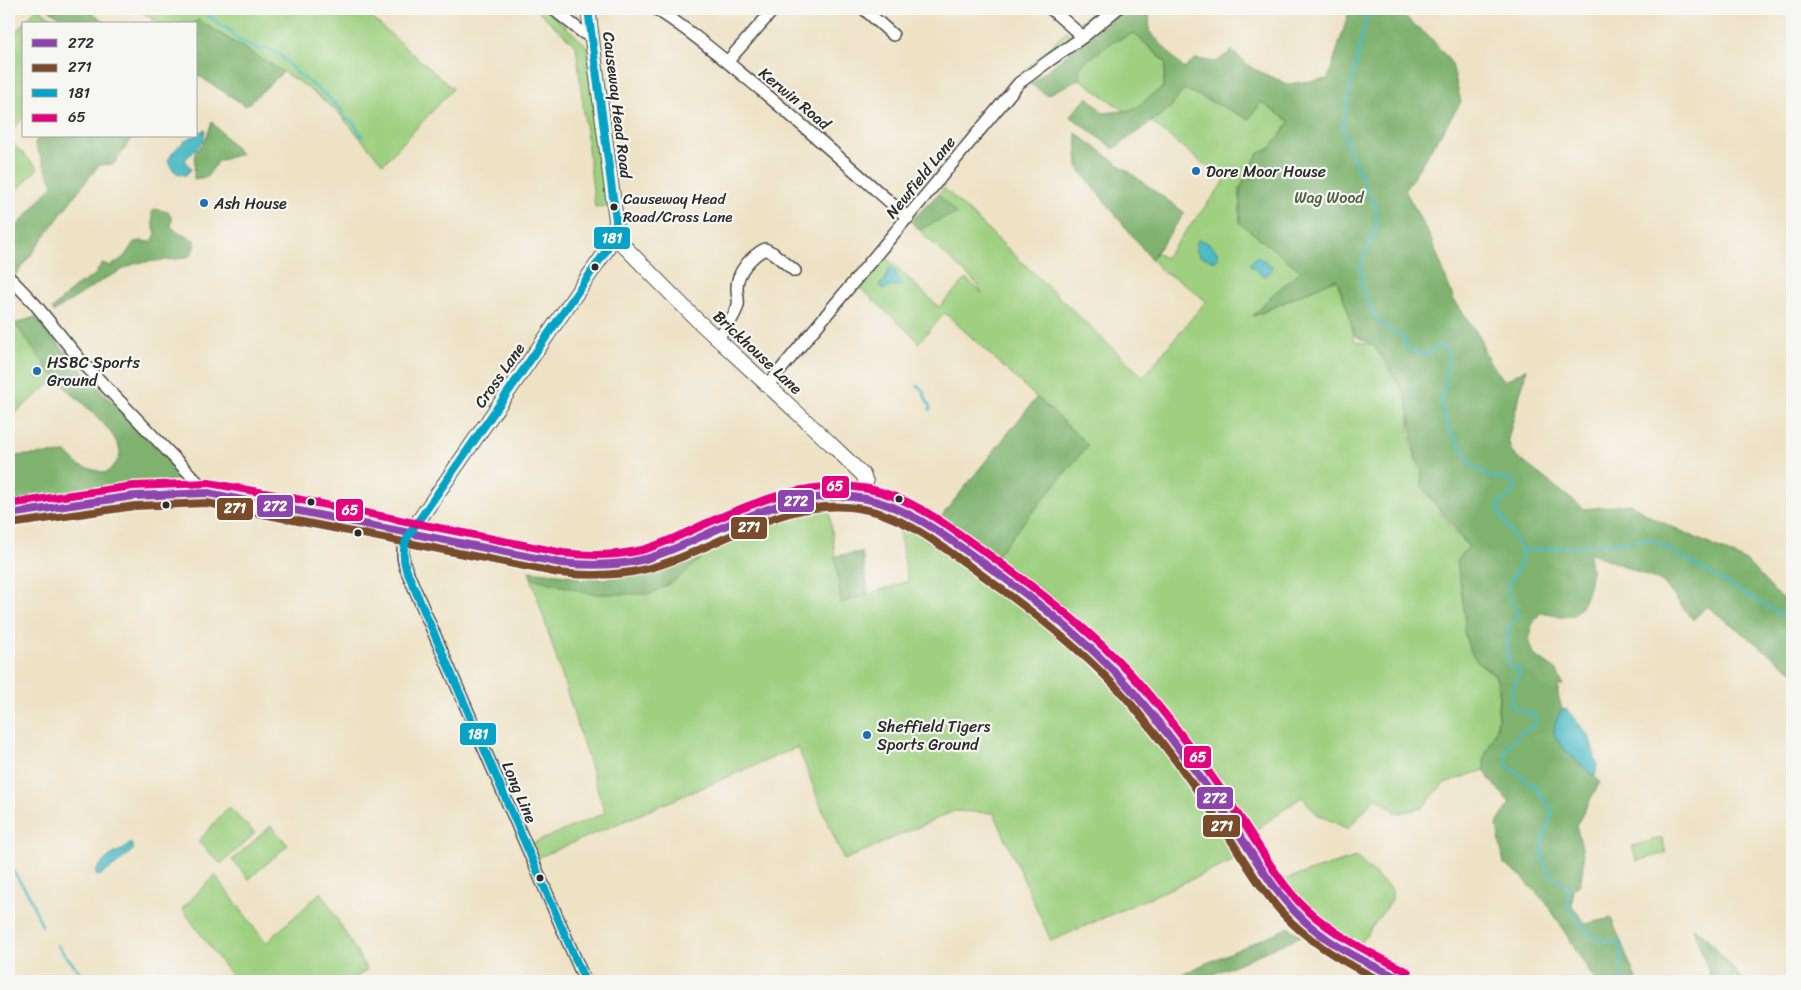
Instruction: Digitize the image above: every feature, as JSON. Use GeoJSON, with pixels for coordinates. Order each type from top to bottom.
{"type":"FeatureCollection","features":[{"type":"Feature","properties":{"kind":"main road"},"geometry":{"type":"LineString","coordinates":[[9,514],[134,496],[186,493],[208,494],[280,506],[561,563],[604,566],[655,556],[753,515],[793,503],[830,497],[866,499],[896,507],[916,517],[988,566],[1093,651],[1124,680],[1188,761],[1276,890],[1297,914],[1317,932],[1341,948],[1404,981]]}},
{"type":"Feature","properties":{"kind":"street"},"geometry":{"type":"LineString","coordinates":[[552,9],[592,38]]}},
{"type":"Feature","properties":{"kind":"street","name":"Causeway Head Road"},"geometry":{"type":"LineString","coordinates":[[588,9],[616,220],[614,236]]}},
{"type":"Feature","properties":{"kind":"street","name":"Kerwin Road"},"geometry":{"type":"LineString","coordinates":[[656,9],[691,32],[814,135],[908,218]]}},
{"type":"Feature","properties":{"kind":"street"},"geometry":{"type":"LineString","coordinates":[[727,62],[774,9]]}},
{"type":"Feature","properties":{"kind":"street"},"geometry":{"type":"LineString","coordinates":[[864,9],[893,35]]}},
{"type":"Feature","properties":{"kind":"street"},"geometry":{"type":"LineString","coordinates":[[1051,9],[1083,37]]}},
{"type":"Feature","properties":{"kind":"street","name":"Newfield Lane"},"geometry":{"type":"LineString","coordinates":[[768,385],[1019,83],[1083,37],[1117,9]]}},
{"type":"Feature","properties":{"kind":"street","name":"Brickhouse Lane"},"geometry":{"type":"LineString","coordinates":[[614,236],[633,257],[717,338],[863,475],[866,482],[866,499]]}},
{"type":"Feature","properties":{"kind":"street","name":"Cross Lane"},"geometry":{"type":"LineString","coordinates":[[410,533],[606,251],[614,236]]}},
{"type":"Feature","properties":{"kind":"street"},"geometry":{"type":"LineString","coordinates":[[717,338],[723,332],[739,304],[736,290],[737,278],[754,254],[765,249],[773,253],[795,271]]}},
{"type":"Feature","properties":{"kind":"street"},"geometry":{"type":"LineString","coordinates":[[9,276],[34,303],[82,362],[208,494]]}},
{"type":"Feature","properties":{"kind":"street","name":"Long Line"},"geometry":{"type":"LineString","coordinates":[[410,533],[402,549],[406,569],[585,981]]}},
{"type":"Feature","properties":{"kind":"green space"},"geometry":{"type":"Polygon","coordinates":[[[36,9],[40,9],[56,22],[25,22],[36,9]]]}},
{"type":"Feature","properties":{"kind":"green space"},"geometry":{"type":"Polygon","coordinates":[[[48,9],[86,9],[105,22],[67,22],[48,9]]]}},
{"type":"Feature","properties":{"kind":"green space"},"geometry":{"type":"Polygon","coordinates":[[[137,9],[362,9],[453,89],[383,164],[336,110],[304,85],[198,20],[195,22],[157,22],[137,9]]]}},
{"type":"Feature","properties":{"kind":"green space"},"geometry":{"type":"Polygon","coordinates":[[[536,9],[546,9],[587,46],[608,206],[595,207],[576,46],[536,9]]]}},
{"type":"Feature","properties":{"kind":"green space"},"geometry":{"type":"Polygon","coordinates":[[[1095,9],[1109,9],[1090,26],[1083,27],[1077,22],[1083,20],[1095,9]]]}},
{"type":"Feature","properties":{"kind":"green space","name":"Wag Wood"},"geometry":{"type":"Polygon","coordinates":[[[1124,9],[1150,9],[1149,31],[1184,69],[1195,59],[1216,62],[1232,51],[1252,68],[1287,84],[1328,79],[1350,9],[1394,9],[1431,38],[1452,64],[1461,102],[1405,190],[1432,241],[1454,300],[1480,337],[1490,362],[1505,381],[1527,368],[1508,439],[1512,453],[1584,509],[1631,504],[1651,517],[1746,561],[1775,592],[1792,605],[1792,671],[1707,606],[1693,620],[1663,582],[1589,552],[1590,580],[1585,599],[1579,610],[1567,617],[1540,613],[1532,625],[1529,642],[1533,654],[1557,671],[1563,685],[1558,686],[1558,695],[1562,709],[1555,726],[1556,738],[1560,745],[1600,782],[1576,826],[1582,848],[1583,867],[1580,883],[1573,888],[1572,906],[1586,924],[1611,918],[1637,981],[1595,981],[1548,905],[1521,876],[1504,864],[1497,827],[1498,822],[1510,803],[1490,780],[1485,770],[1484,762],[1497,728],[1500,685],[1495,675],[1478,662],[1470,652],[1464,632],[1465,617],[1457,561],[1461,554],[1469,547],[1422,486],[1422,470],[1416,459],[1405,394],[1387,363],[1374,346],[1354,335],[1348,310],[1336,279],[1253,316],[1272,295],[1301,271],[1240,223],[1240,189],[1258,154],[1271,148],[1290,122],[1261,102],[1249,119],[1184,89],[1171,107],[1114,149],[1070,116],[1088,97],[1103,113],[1133,110],[1163,87],[1166,62],[1134,33],[1111,43],[1079,66],[1080,79],[1047,95],[1030,84],[1124,9]]]}},
{"type":"Feature","properties":{"kind":"green space"},"geometry":{"type":"Polygon","coordinates":[[[198,20],[283,72],[246,106],[198,75],[198,22],[195,22],[198,20]]]}},
{"type":"Feature","properties":{"kind":"green space"},"geometry":{"type":"Polygon","coordinates":[[[22,26],[22,119],[15,127],[9,121],[9,41],[22,26]]]}},
{"type":"Feature","properties":{"kind":"green space"},"geometry":{"type":"Polygon","coordinates":[[[1067,31],[1070,34],[1067,42],[1020,75],[1067,31]]]}},
{"type":"Feature","properties":{"kind":"green space"},"geometry":{"type":"Polygon","coordinates":[[[1134,33],[1166,63],[1163,87],[1133,110],[1124,111],[1080,79],[1079,66],[1111,43],[1134,33]]]}},
{"type":"Feature","properties":{"kind":"green space"},"geometry":{"type":"Polygon","coordinates":[[[1184,88],[1249,119],[1261,102],[1290,122],[1271,148],[1258,154],[1240,188],[1240,223],[1302,271],[1272,295],[1255,316],[1336,279],[1348,310],[1355,341],[1374,346],[1405,394],[1409,411],[1410,437],[1416,459],[1422,470],[1422,486],[1451,527],[1469,547],[1461,554],[1465,617],[1464,632],[1478,662],[1495,675],[1499,689],[1497,725],[1494,739],[1486,753],[1485,770],[1444,783],[1422,808],[1398,813],[1376,797],[1348,829],[1317,814],[1302,797],[1254,831],[1225,789],[1226,782],[1220,776],[1213,776],[1186,734],[1138,675],[1059,602],[995,557],[1088,445],[945,313],[918,343],[912,335],[858,286],[882,257],[890,261],[939,307],[966,279],[982,293],[978,285],[911,221],[944,188],[1143,377],[1206,301],[1179,280],[1164,273],[1151,259],[1156,253],[1165,258],[1225,181],[1151,122],[1171,107],[1184,88]]]}},
{"type":"Feature","properties":{"kind":"green space"},"geometry":{"type":"Polygon","coordinates":[[[212,122],[241,154],[218,161],[207,177],[194,179],[195,153],[204,143],[212,122]]]}},
{"type":"Feature","properties":{"kind":"green space"},"geometry":{"type":"Polygon","coordinates":[[[1076,133],[1185,213],[1151,259],[1078,168],[1076,133]]]}},
{"type":"Feature","properties":{"kind":"green space"},"geometry":{"type":"Polygon","coordinates":[[[37,138],[133,138],[114,164],[99,165],[16,275],[9,267],[9,235],[53,185],[35,144],[37,138]]]}},
{"type":"Feature","properties":{"kind":"green space"},"geometry":{"type":"Polygon","coordinates":[[[9,140],[38,168],[9,199],[9,140]]]}},
{"type":"Feature","properties":{"kind":"green space"},"geometry":{"type":"Polygon","coordinates":[[[938,194],[957,214],[943,218],[919,230],[911,221],[938,194]]]}},
{"type":"Feature","properties":{"kind":"green space"},"geometry":{"type":"Polygon","coordinates":[[[155,209],[168,212],[172,219],[171,226],[196,242],[191,255],[186,258],[136,263],[104,279],[54,312],[52,309],[75,287],[95,275],[102,263],[111,266],[124,257],[134,242],[152,242],[156,234],[152,212],[155,209]]]}},
{"type":"Feature","properties":{"kind":"green space","name":"HSBC Sports Ground"},"geometry":{"type":"Polygon","coordinates":[[[35,317],[75,363],[9,418],[9,324],[15,324],[35,317]]]}},
{"type":"Feature","properties":{"kind":"green space"},"geometry":{"type":"Polygon","coordinates":[[[35,317],[75,363],[178,470],[180,474],[179,479],[9,506],[9,456],[67,453],[80,466],[106,473],[116,464],[120,455],[117,442],[102,422],[51,372],[15,324],[35,317]]]}},
{"type":"Feature","properties":{"kind":"green space"},"geometry":{"type":"Polygon","coordinates":[[[1037,397],[1088,445],[995,557],[940,518],[1037,397]]]}},
{"type":"Feature","properties":{"kind":"green space","name":"Sheffield Tigers Sports Ground"},"geometry":{"type":"Polygon","coordinates":[[[829,508],[841,603],[908,581],[898,526],[899,521],[994,587],[1089,662],[1135,710],[1199,793],[1242,857],[1051,941],[994,813],[954,811],[844,860],[798,747],[537,858],[531,844],[605,813],[529,571],[598,589],[611,590],[728,537],[788,517],[829,508]]]}},
{"type":"Feature","properties":{"kind":"green space"},"geometry":{"type":"Polygon","coordinates":[[[722,540],[676,580],[651,594],[592,594],[532,578],[529,571],[605,579],[660,566],[722,540]]]}},
{"type":"Feature","properties":{"kind":"green space"},"geometry":{"type":"Polygon","coordinates":[[[862,552],[868,594],[841,603],[835,556],[862,552]]]}},
{"type":"Feature","properties":{"kind":"green space"},"geometry":{"type":"Polygon","coordinates":[[[228,807],[255,833],[221,864],[198,842],[228,807]]]}},
{"type":"Feature","properties":{"kind":"green space"},"geometry":{"type":"Polygon","coordinates":[[[271,826],[288,845],[249,879],[232,860],[271,826]]]}},
{"type":"Feature","properties":{"kind":"green space"},"geometry":{"type":"Polygon","coordinates":[[[1662,838],[1666,853],[1636,861],[1632,846],[1662,838]]]}},
{"type":"Feature","properties":{"kind":"green space"},"geometry":{"type":"Polygon","coordinates":[[[1356,857],[1392,890],[1392,899],[1361,943],[1357,945],[1307,909],[1290,891],[1283,880],[1356,857]]]}},
{"type":"Feature","properties":{"kind":"green space"},"geometry":{"type":"Polygon","coordinates":[[[215,875],[266,943],[321,892],[367,970],[350,981],[235,981],[182,909],[215,875]]]}},
{"type":"Feature","properties":{"kind":"green space"},"geometry":{"type":"Polygon","coordinates":[[[1289,927],[1301,936],[1198,981],[1166,981],[1289,927]]]}},
{"type":"Feature","properties":{"kind":"green space"},"geometry":{"type":"Polygon","coordinates":[[[1693,928],[1703,934],[1744,981],[1712,981],[1693,928]]]}},
{"type":"Feature","properties":{"kind":"water"},"geometry":{"type":"Polygon","coordinates":[[[205,129],[203,142],[185,160],[191,169],[186,175],[177,173],[169,164],[170,157],[184,142],[190,138],[198,138],[198,133],[205,129]]]}},
{"type":"Feature","properties":{"kind":"water"},"geometry":{"type":"Polygon","coordinates":[[[1199,240],[1212,246],[1219,258],[1215,261],[1200,256],[1196,251],[1196,241],[1199,240]]]}},
{"type":"Feature","properties":{"kind":"water"},"geometry":{"type":"Polygon","coordinates":[[[1257,256],[1272,266],[1267,275],[1264,276],[1251,266],[1250,263],[1257,256]]]}},
{"type":"Feature","properties":{"kind":"water"},"geometry":{"type":"Polygon","coordinates":[[[891,267],[903,283],[901,286],[892,286],[884,290],[879,284],[884,282],[891,267]]]}},
{"type":"Feature","properties":{"kind":"water"},"geometry":{"type":"Polygon","coordinates":[[[1562,709],[1567,710],[1589,736],[1597,764],[1595,776],[1565,749],[1556,738],[1555,726],[1562,709]]]}},
{"type":"Feature","properties":{"kind":"water"},"geometry":{"type":"Polygon","coordinates":[[[129,844],[132,844],[134,849],[117,864],[99,876],[96,875],[96,871],[104,861],[129,844]]]}},
{"type":"Feature","properties":{"kind":"waterway"},"geometry":{"type":"LineString","coordinates":[[201,9],[221,26],[230,30],[241,41],[258,49],[267,48],[280,55],[297,73],[328,97],[341,110],[345,118],[353,122],[362,136]]}},
{"type":"Feature","properties":{"kind":"waterway"},"geometry":{"type":"LineString","coordinates":[[201,9],[208,11],[216,9]]}},
{"type":"Feature","properties":{"kind":"waterway"},"geometry":{"type":"LineString","coordinates":[[1368,9],[1343,123],[1347,145],[1376,209],[1376,229],[1360,265],[1362,286],[1370,308],[1382,325],[1404,338],[1406,348],[1426,355],[1440,344],[1446,348],[1448,356],[1446,382],[1441,402],[1448,427],[1473,466],[1493,478],[1508,479],[1516,485],[1514,493],[1500,502],[1498,510],[1522,551],[1521,563],[1508,585],[1507,592],[1519,616],[1510,625],[1508,630],[1509,666],[1520,670],[1511,695],[1511,701],[1515,709],[1535,715],[1536,722],[1532,728],[1520,733],[1506,749],[1507,765],[1534,786],[1552,811],[1542,847],[1546,867],[1552,876],[1569,887],[1568,901],[1570,908],[1586,929],[1599,939],[1613,941],[1621,946],[1623,981]]}},
{"type":"Feature","properties":{"kind":"waterway"},"geometry":{"type":"LineString","coordinates":[[917,386],[922,390],[929,404]]}},
{"type":"Feature","properties":{"kind":"waterway"},"geometry":{"type":"LineString","coordinates":[[1522,551],[1651,539],[1792,621]]}},
{"type":"Feature","properties":{"kind":"waterway"},"geometry":{"type":"LineString","coordinates":[[9,865],[29,895],[42,926]]}},
{"type":"Feature","properties":{"kind":"waterway"},"geometry":{"type":"LineString","coordinates":[[57,945],[87,981]]}},
{"type":"Feature","properties":{"kind":"transit line","name":"181"},"geometry":{"type":"LineString","coordinates":[[585,981],[406,569],[404,555],[410,533],[606,251],[615,232],[616,220],[588,9]]}},
{"type":"Feature","properties":{"kind":"transit line","name":"65"},"geometry":{"type":"LineString","coordinates":[[9,504],[133,486],[209,483],[563,553],[602,555],[650,548],[744,507],[806,489],[848,486],[885,493],[916,506],[958,533],[1070,616],[1110,652],[1171,722],[1243,822],[1287,888],[1305,908],[1341,936],[1408,972]]}},
{"type":"Feature","properties":{"kind":"transit line","name":"272"},"geometry":{"type":"LineString","coordinates":[[9,514],[134,496],[208,493],[561,563],[592,565],[624,563],[653,557],[746,517],[806,499],[847,496],[883,503],[927,524],[1005,578],[1050,613],[1093,651],[1133,691],[1173,741],[1287,903],[1320,934],[1367,963],[1404,981]]}},
{"type":"Feature","properties":{"kind":"transit line","name":"271"},"geometry":{"type":"LineString","coordinates":[[10,524],[135,506],[207,503],[559,573],[592,575],[625,573],[646,569],[699,550],[778,516],[806,509],[834,506],[863,509],[878,513],[906,524],[946,549],[1035,615],[1096,667],[1132,705],[1169,752],[1205,801],[1265,891],[1291,922],[1322,947],[1345,962],[1381,981]]}},
{"type":"Feature","properties":{"kind":"place","name":"Dore Moor House"},"geometry":{"type":"Point","coordinates":[1196,171]}},
{"type":"Feature","properties":{"kind":"place","name":"Ash House"},"geometry":{"type":"Point","coordinates":[204,203]}},
{"type":"Feature","properties":{"kind":"place","name":"Causeway Head Road/Cross Lane"},"geometry":{"type":"Point","coordinates":[614,207]}},
{"type":"Feature","properties":{"kind":"place","name":"HSBC Sports Ground"},"geometry":{"type":"Point","coordinates":[37,371]}},
{"type":"Feature","properties":{"kind":"place","name":"Sheffield Tigers Sports Ground"},"geometry":{"type":"Point","coordinates":[867,735]}}]}
